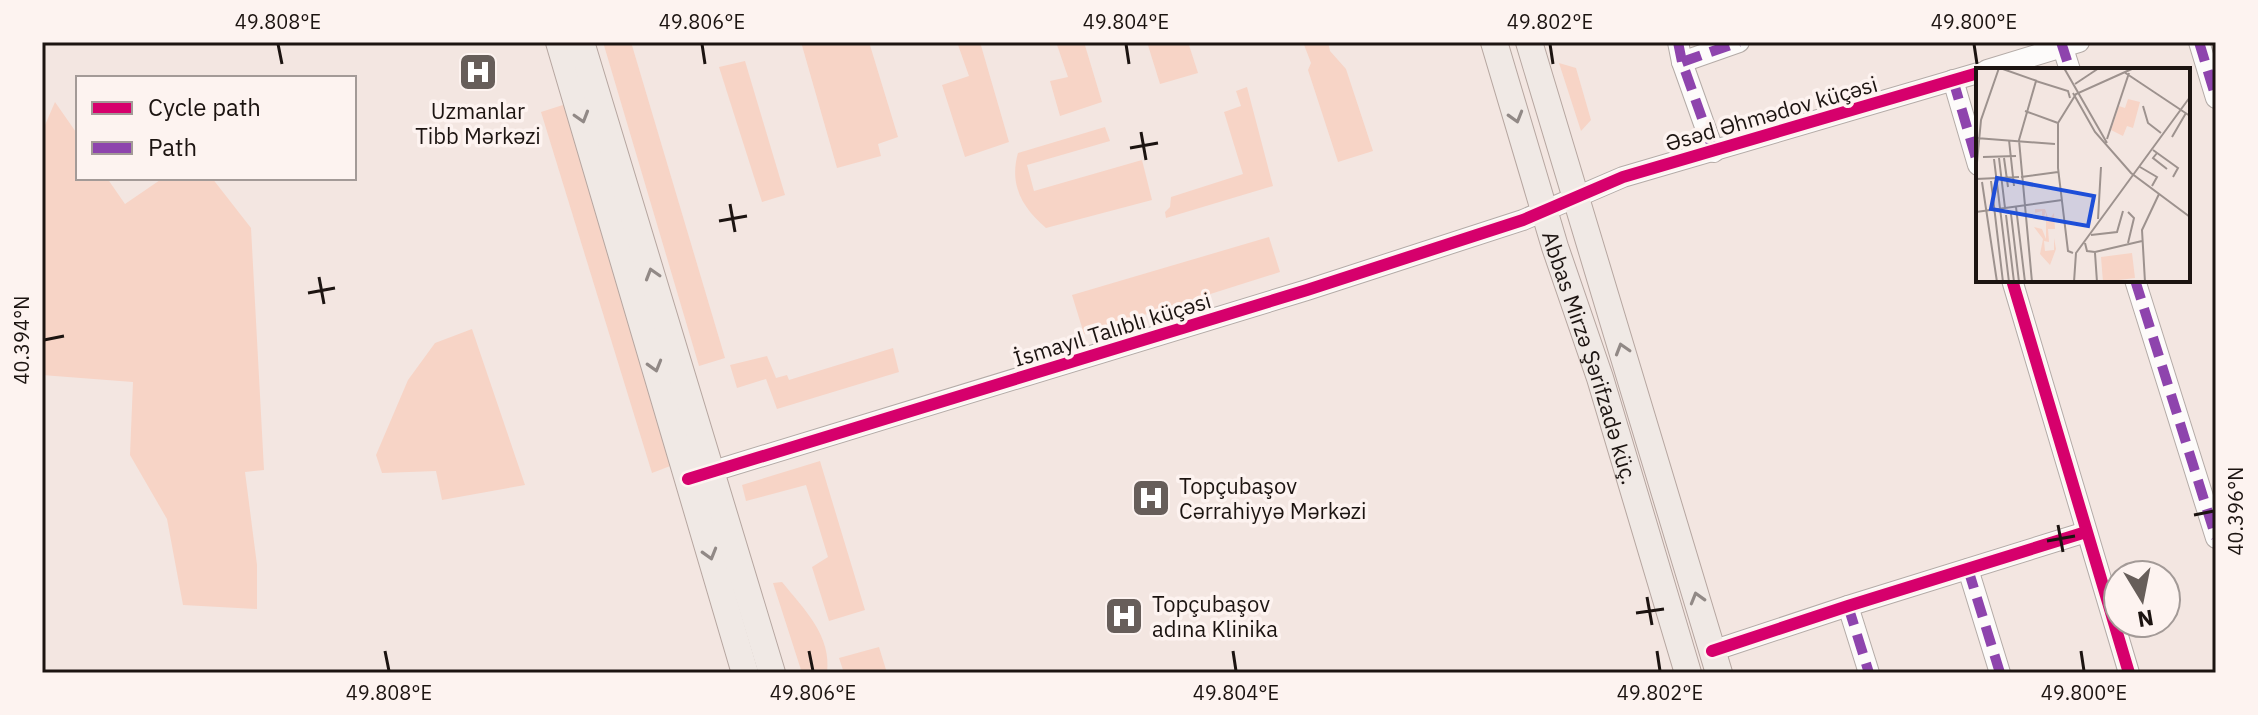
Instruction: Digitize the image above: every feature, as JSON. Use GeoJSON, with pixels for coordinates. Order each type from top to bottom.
{"type":"FeatureCollection","features":[{"type":"Feature","properties":{"kind":"main road"},"geometry":{"type":"LineString","coordinates":[[559,42],[700,475],[772,673]]}},
{"type":"Feature","properties":{"kind":"main road"},"geometry":{"type":"LineString","coordinates":[[581,42],[700,475],[745,673]]}},
{"type":"Feature","properties":{"kind":"main road","name":"Abbas Mirzə Şərifzadə küç."},"geometry":{"type":"LineString","coordinates":[[1494,42],[1545,212],[1600,378],[1688,673]]}},
{"type":"Feature","properties":{"kind":"main road","name":"Abbas Mirzə Şərifzadə küç."},"geometry":{"type":"LineString","coordinates":[[1529,42],[1716,662]]}},
{"type":"Feature","properties":{"kind":"street"},"geometry":{"type":"LineString","coordinates":[[1714,152],[1680,52],[1739,42]]}},
{"type":"Feature","properties":{"kind":"street"},"geometry":{"type":"LineString","coordinates":[[2199,42],[2216,98]]}},
{"type":"Feature","properties":{"kind":"street"},"geometry":{"type":"LineString","coordinates":[[1993,68],[2067,44],[2070,68]]}},
{"type":"Feature","properties":{"kind":"street","name":"Əsəd Əhmədov küçəsi"},"geometry":{"type":"LineString","coordinates":[[1545,212],[1623,177],[1976,74]]}},
{"type":"Feature","properties":{"kind":"street"},"geometry":{"type":"LineString","coordinates":[[1953,80],[1976,158]]}},
{"type":"Feature","properties":{"kind":"street","name":"İsmayıl Talıblı küçəsi"},"geometry":{"type":"LineString","coordinates":[[700,475],[1307,290],[1545,212]]}},
{"type":"Feature","properties":{"kind":"street"},"geometry":{"type":"LineString","coordinates":[[2013,282],[2129,673]]}},
{"type":"Feature","properties":{"kind":"street"},"geometry":{"type":"LineString","coordinates":[[2136,282],[2216,538]]}},
{"type":"Feature","properties":{"kind":"street"},"geometry":{"type":"LineString","coordinates":[[1716,662],[1848,606],[2086,532]]}},
{"type":"Feature","properties":{"kind":"street"},"geometry":{"type":"LineString","coordinates":[[1968,569],[2000,673]]}},
{"type":"Feature","properties":{"kind":"street"},"geometry":{"type":"LineString","coordinates":[[1848,606],[1869,673]]}},
{"type":"Feature","properties":{"kind":"shaded area"},"geometry":{"type":"Polygon","coordinates":[[[603,42],[631,42],[725,358],[699,366],[603,42]]]}},
{"type":"Feature","properties":{"kind":"shaded area"},"geometry":{"type":"Polygon","coordinates":[[[801,42],[869,42],[898,137],[878,144],[881,156],[837,168],[801,42]]]}},
{"type":"Feature","properties":{"kind":"shaded area"},"geometry":{"type":"Polygon","coordinates":[[[957,42],[980,42],[1009,142],[965,157],[942,85],[969,76],[957,42]]]}},
{"type":"Feature","properties":{"kind":"shaded area"},"geometry":{"type":"Polygon","coordinates":[[[1056,42],[1084,42],[1102,102],[1060,116],[1050,81],[1068,77],[1056,42]]]}},
{"type":"Feature","properties":{"kind":"shaded area"},"geometry":{"type":"Polygon","coordinates":[[[1147,42],[1188,42],[1198,73],[1160,84],[1147,42]]]}},
{"type":"Feature","properties":{"kind":"shaded area"},"geometry":{"type":"Polygon","coordinates":[[[1303,42],[1328,42],[1330,51],[1346,69],[1373,151],[1338,162],[1308,70],[1311,63],[1303,42]]]}},
{"type":"Feature","properties":{"kind":"shaded area"},"geometry":{"type":"Polygon","coordinates":[[[745,61],[785,195],[762,202],[719,67],[745,61]]]}},
{"type":"Feature","properties":{"kind":"shaded area"},"geometry":{"type":"Polygon","coordinates":[[[1559,63],[1576,68],[1591,120],[1581,131],[1559,63]]]}},
{"type":"Feature","properties":{"kind":"shaded area"},"geometry":{"type":"Polygon","coordinates":[[[1247,87],[1273,186],[1166,218],[1171,197],[1243,174],[1224,112],[1241,106],[1236,91],[1247,87]]]}},
{"type":"Feature","properties":{"kind":"shaded area"},"geometry":{"type":"Polygon","coordinates":[[[55,102],[76,132],[76,180],[108,180],[125,204],[160,180],[214,180],[251,228],[264,470],[245,472],[257,565],[257,609],[183,605],[167,519],[130,455],[133,382],[42,375],[42,132],[55,102]]]}},
{"type":"Feature","properties":{"kind":"shaded area"},"geometry":{"type":"Polygon","coordinates":[[[566,104],[673,465],[652,473],[541,112],[566,104]]]}},
{"type":"Feature","properties":{"kind":"shaded area"},"geometry":{"type":"Polygon","coordinates":[[[1105,127],[1110,141],[1027,165],[1034,191],[1142,160],[1152,200],[1046,228],[1030,212],[1020,195],[1015,175],[1018,153],[1105,127]]]}},
{"type":"Feature","properties":{"kind":"shaded area"},"geometry":{"type":"Polygon","coordinates":[[[1269,237],[1280,272],[1084,334],[1072,295],[1269,237]]]}},
{"type":"Feature","properties":{"kind":"shaded area"},"geometry":{"type":"Polygon","coordinates":[[[472,329],[525,485],[442,500],[436,471],[382,473],[376,455],[408,380],[435,343],[472,329]]]}},
{"type":"Feature","properties":{"kind":"shaded area"},"geometry":{"type":"Polygon","coordinates":[[[893,348],[899,372],[777,409],[766,379],[737,388],[730,365],[767,356],[776,378],[787,375],[789,380],[893,348]]]}},
{"type":"Feature","properties":{"kind":"shaded area"},"geometry":{"type":"Polygon","coordinates":[[[820,461],[865,610],[829,621],[812,567],[828,557],[806,485],[746,501],[742,485],[820,461]]]}},
{"type":"Feature","properties":{"kind":"shaded area"},"geometry":{"type":"Polygon","coordinates":[[[782,582],[821,635],[827,673],[802,673],[773,583],[782,582]]]}},
{"type":"Feature","properties":{"kind":"shaded area"},"geometry":{"type":"Polygon","coordinates":[[[879,647],[887,673],[844,673],[839,658],[879,647]]]}},
{"type":"Feature","properties":{"kind":"marked path"},"geometry":{"type":"LineString","coordinates":[[1678,42],[1682,62],[1714,152]]}},
{"type":"Feature","properties":{"kind":"marked path"},"geometry":{"type":"LineString","coordinates":[[1682,62],[1739,42]]}},
{"type":"Feature","properties":{"kind":"marked path"},"geometry":{"type":"LineString","coordinates":[[2061,42],[2069,68]]}},
{"type":"Feature","properties":{"kind":"marked path"},"geometry":{"type":"LineString","coordinates":[[2199,42],[2216,98]]}},
{"type":"Feature","properties":{"kind":"marked path"},"geometry":{"type":"LineString","coordinates":[[1953,80],[1976,158]]}},
{"type":"Feature","properties":{"kind":"marked path"},"geometry":{"type":"LineString","coordinates":[[2136,282],[2216,538]]}},
{"type":"Feature","properties":{"kind":"marked path"},"geometry":{"type":"LineString","coordinates":[[1968,569],[2000,673]]}},
{"type":"Feature","properties":{"kind":"marked path"},"geometry":{"type":"LineString","coordinates":[[1848,606],[1869,673]]}},
{"type":"Feature","properties":{"kind":"cycle path"},"geometry":{"type":"LineString","coordinates":[[688,479],[1307,290],[1523,220],[1623,177],[1976,74]]}},
{"type":"Feature","properties":{"kind":"cycle path"},"geometry":{"type":"LineString","coordinates":[[2013,282],[2129,673]]}},
{"type":"Feature","properties":{"kind":"cycle path"},"geometry":{"type":"LineString","coordinates":[[1712,651],[2086,532]]}},
{"type":"Feature","properties":{"kind":"place","name":"Uzmanlar Tibb Mərkəzi"},"geometry":{"type":"Point","coordinates":[478,72]}},
{"type":"Feature","properties":{"kind":"place","name":"Topçubaşov Cərrahiyyə Mərkəzi"},"geometry":{"type":"Point","coordinates":[1151,498]}},
{"type":"Feature","properties":{"kind":"place","name":"Topçubaşov adına Klinika"},"geometry":{"type":"Point","coordinates":[1124,616]}}]}
